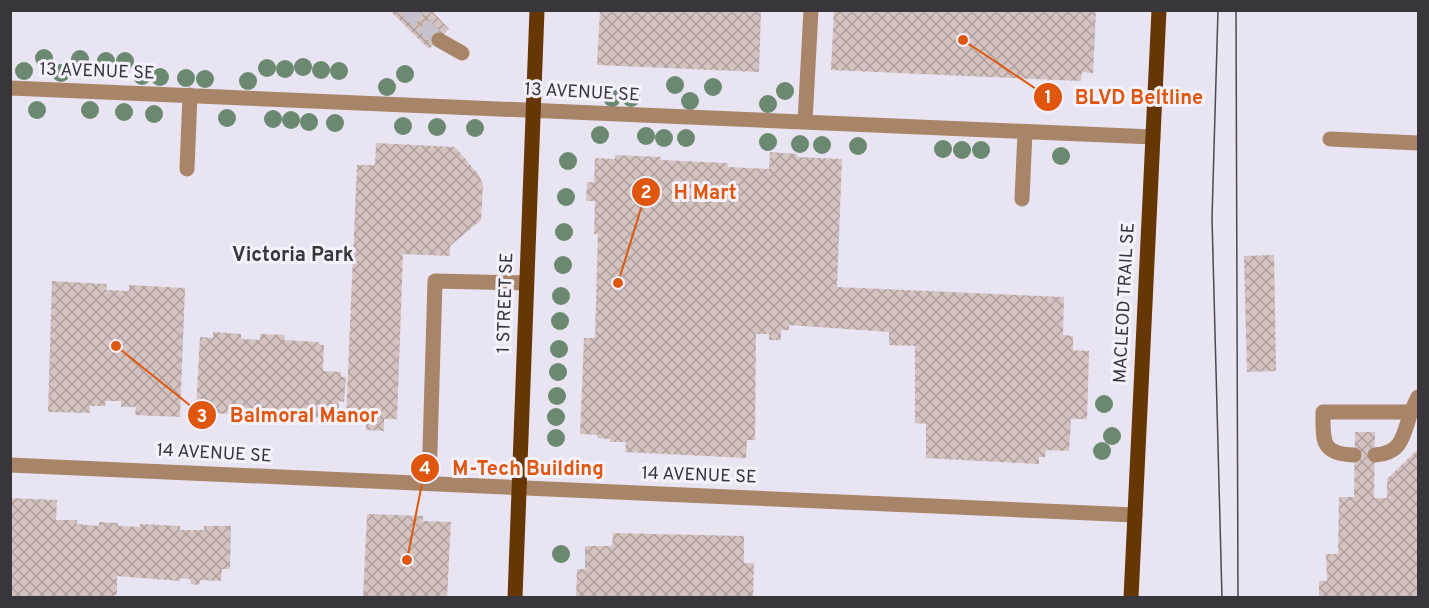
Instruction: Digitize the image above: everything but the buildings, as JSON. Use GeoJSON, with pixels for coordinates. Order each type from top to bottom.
{"type":"FeatureCollection","features":[{"type":"Feature","properties":{"kind":"main road","name":"1 STREET SE"},"geometry":{"type":"LineString","coordinates":[[515,597],[537,10]]}},
{"type":"Feature","properties":{"kind":"main road","name":"MACLEOD TRAIL SE"},"geometry":{"type":"LineString","coordinates":[[1131,597],[1159,10]]}},
{"type":"Feature","properties":{"kind":"street"},"geometry":{"type":"LineString","coordinates":[[805,122],[811,10]]}},
{"type":"Feature","properties":{"kind":"street"},"geometry":{"type":"LineString","coordinates":[[439,40],[462,53]]}},
{"type":"Feature","properties":{"kind":"street","name":"13 AVENUE SE"},"geometry":{"type":"LineString","coordinates":[[10,88],[1153,137]]}},
{"type":"Feature","properties":{"kind":"street"},"geometry":{"type":"LineString","coordinates":[[187,169],[190,95]]}},
{"type":"Feature","properties":{"kind":"street"},"geometry":{"type":"LineString","coordinates":[[1022,200],[1025,132]]}},
{"type":"Feature","properties":{"kind":"street"},"geometry":{"type":"LineString","coordinates":[[1330,139],[1419,143]]}},
{"type":"Feature","properties":{"kind":"street"},"geometry":{"type":"LineString","coordinates":[[429,483],[435,281],[526,283]]}},
{"type":"Feature","properties":{"kind":"street"},"geometry":{"type":"LineString","coordinates":[[1375,455],[1387,454],[1400,445],[1411,412],[1419,397]]}},
{"type":"Feature","properties":{"kind":"street"},"geometry":{"type":"LineString","coordinates":[[1354,455],[1337,454],[1328,448],[1323,436],[1323,412],[1411,412]]}},
{"type":"Feature","properties":{"kind":"street","name":"14 AVENUE SE"},"geometry":{"type":"LineString","coordinates":[[10,465],[1135,515]]}},
{"type":"Feature","properties":{"kind":"tunnel"},"geometry":{"type":"LineString","coordinates":[[407,10],[439,40]]}},
{"type":"Feature","properties":{"kind":"tram line"},"geometry":{"type":"LineString","coordinates":[[1218,10],[1212,218],[1222,598]]}},
{"type":"Feature","properties":{"kind":"tram line"},"geometry":{"type":"LineString","coordinates":[[1236,10],[1238,598]]}},
{"type":"Feature","properties":{"kind":"place","name":"BLVD Beltline"},"geometry":{"type":"Point","coordinates":[963,40]}},
{"type":"Feature","properties":{"kind":"place","name":"H Mart"},"geometry":{"type":"Point","coordinates":[618,283]}},
{"type":"Feature","properties":{"kind":"place","name":"Balmoral Manor"},"geometry":{"type":"Point","coordinates":[116,346]}},
{"type":"Feature","properties":{"kind":"place","name":"M-Tech Building"},"geometry":{"type":"Point","coordinates":[407,560]}},
{"type":"Feature","properties":{"kind":"district","name":"Victoria Park"},"geometry":{"type":"Point","coordinates":[293,256]}}]}
